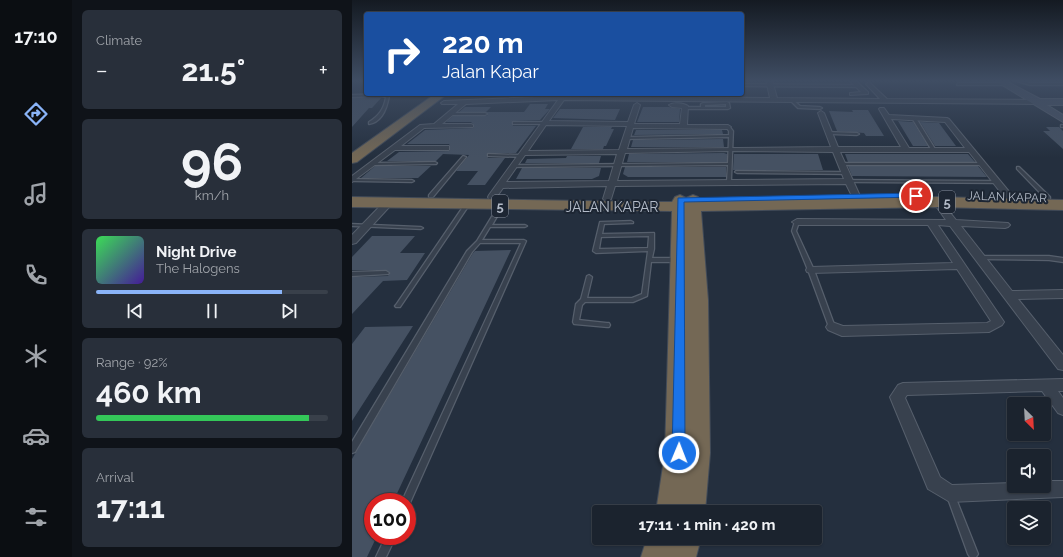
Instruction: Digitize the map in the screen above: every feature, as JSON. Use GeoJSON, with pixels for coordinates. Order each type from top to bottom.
{"type":"FeatureCollection","features":[{"type":"Feature","properties":{"kind":"highway"},"geometry":{"type":"LineString","coordinates":[[352,150],[415,106]]}},
{"type":"Feature","properties":{"kind":"highway"},"geometry":{"type":"LineString","coordinates":[[352,159],[430,106]]}},
{"type":"Feature","properties":{"kind":"highway","name":"JALAN KAPAR"},"geometry":{"type":"LineString","coordinates":[[352,194],[431,196],[497,201],[649,207],[687,203],[856,196],[1008,196],[1063,199]]}},
{"type":"Feature","properties":{"kind":"highway","name":"JALAN KAPAR"},"geometry":{"type":"LineString","coordinates":[[352,202],[467,205],[497,201],[607,199],[740,205],[937,202],[1063,205]]}},
{"type":"Feature","properties":{"kind":"highway"},"geometry":{"type":"LineString","coordinates":[[672,505],[679,453],[688,259],[687,203]]}},
{"type":"Feature","properties":{"kind":"highway"},"geometry":{"type":"LineString","coordinates":[[688,224],[711,213],[740,205]]}},
{"type":"Feature","properties":{"kind":"highway"},"geometry":{"type":"LineString","coordinates":[[649,207],[666,213],[688,224]]}},
{"type":"Feature","properties":{"kind":"highway"},"geometry":{"type":"LineString","coordinates":[[688,259],[698,300],[696,452],[691,505]]}},
{"type":"Feature","properties":{"kind":"highway"},"geometry":{"type":"LineString","coordinates":[[657,557],[661,545]]}},
{"type":"Feature","properties":{"kind":"highway"},"geometry":{"type":"LineString","coordinates":[[680,557],[683,545]]}},
{"type":"Feature","properties":{"kind":"street"},"geometry":{"type":"LineString","coordinates":[[437,125],[460,106]]}},
{"type":"Feature","properties":{"kind":"street"},"geometry":{"type":"LineString","coordinates":[[497,201],[501,185],[546,123],[555,106]]}},
{"type":"Feature","properties":{"kind":"street"},"geometry":{"type":"LineString","coordinates":[[607,199],[631,125],[635,106]]}},
{"type":"Feature","properties":{"kind":"street"},"geometry":{"type":"LineString","coordinates":[[1043,106],[1063,124]]}},
{"type":"Feature","properties":{"kind":"street"},"geometry":{"type":"LineString","coordinates":[[683,126],[686,108]]}},
{"type":"Feature","properties":{"kind":"street"},"geometry":{"type":"LineString","coordinates":[[882,109],[906,149]]}},
{"type":"Feature","properties":{"kind":"street"},"geometry":{"type":"LineString","coordinates":[[820,111],[830,133],[840,164],[856,196]]}},
{"type":"Feature","properties":{"kind":"street"},"geometry":{"type":"LineString","coordinates":[[888,117],[947,120],[1008,196]]}},
{"type":"Feature","properties":{"kind":"street"},"geometry":{"type":"LineString","coordinates":[[546,123],[728,127]]}},
{"type":"Feature","properties":{"kind":"street"},"geometry":{"type":"LineString","coordinates":[[352,180],[419,128],[427,125],[471,126]]}},
{"type":"Feature","properties":{"kind":"street"},"geometry":{"type":"LineString","coordinates":[[393,148],[446,148]]}},
{"type":"Feature","properties":{"kind":"street"},"geometry":{"type":"LineString","coordinates":[[523,154],[729,149],[972,150]]}},
{"type":"Feature","properties":{"kind":"street"},"geometry":{"type":"LineString","coordinates":[[501,185],[729,181],[846,177]]}},
{"type":"Feature","properties":{"kind":"street"},"geometry":{"type":"LineString","coordinates":[[937,202],[1063,365]]}},
{"type":"Feature","properties":{"kind":"street"},"geometry":{"type":"LineString","coordinates":[[352,241],[388,203]]}},
{"type":"Feature","properties":{"kind":"street"},"geometry":{"type":"LineString","coordinates":[[797,222],[931,222],[1004,225]]}},
{"type":"Feature","properties":{"kind":"street"},"geometry":{"type":"LineString","coordinates":[[832,327],[842,331],[989,327],[998,322],[931,222]]}},
{"type":"Feature","properties":{"kind":"street"},"geometry":{"type":"LineString","coordinates":[[811,270],[961,266]]}},
{"type":"Feature","properties":{"kind":"street"},"geometry":{"type":"LineString","coordinates":[[1008,295],[1063,294]]}},
{"type":"Feature","properties":{"kind":"street"},"geometry":{"type":"LineString","coordinates":[[1063,385],[903,389],[897,397],[934,483],[950,494],[1063,489]]}},
{"type":"Feature","properties":{"kind":"street"},"geometry":{"type":"LineString","coordinates":[[1046,386],[1063,408]]}},
{"type":"Feature","properties":{"kind":"lane"},"geometry":{"type":"LineString","coordinates":[[370,123],[377,119],[386,106]]}},
{"type":"Feature","properties":{"kind":"lane"},"geometry":{"type":"LineString","coordinates":[[686,108],[728,108],[728,106]]}},
{"type":"Feature","properties":{"kind":"lane"},"geometry":{"type":"LineString","coordinates":[[798,106],[820,111]]}},
{"type":"Feature","properties":{"kind":"lane"},"geometry":{"type":"LineString","coordinates":[[451,114],[485,114]]}},
{"type":"Feature","properties":{"kind":"lane"},"geometry":{"type":"LineString","coordinates":[[914,118],[933,149]]}},
{"type":"Feature","properties":{"kind":"lane"},"geometry":{"type":"LineString","coordinates":[[514,123],[546,123]]}},
{"type":"Feature","properties":{"kind":"lane"},"geometry":{"type":"LineString","coordinates":[[728,127],[731,131],[729,149],[729,181]]}},
{"type":"Feature","properties":{"kind":"lane"},"geometry":{"type":"LineString","coordinates":[[830,133],[857,134]]}},
{"type":"Feature","properties":{"kind":"lane"},"geometry":{"type":"LineString","coordinates":[[627,138],[730,136]]}},
{"type":"Feature","properties":{"kind":"lane"},"geometry":{"type":"LineString","coordinates":[[489,155],[523,154]]}},
{"type":"Feature","properties":{"kind":"lane"},"geometry":{"type":"LineString","coordinates":[[431,196],[464,157]]}},
{"type":"Feature","properties":{"kind":"lane"},"geometry":{"type":"LineString","coordinates":[[374,164],[435,163]]}},
{"type":"Feature","properties":{"kind":"lane"},"geometry":{"type":"LineString","coordinates":[[514,166],[729,164]]}},
{"type":"Feature","properties":{"kind":"lane"},"geometry":{"type":"LineString","coordinates":[[840,164],[983,164]]}},
{"type":"Feature","properties":{"kind":"lane"},"geometry":{"type":"LineString","coordinates":[[1018,168],[1048,198]]}},
{"type":"Feature","properties":{"kind":"lane"},"geometry":{"type":"LineString","coordinates":[[737,172],[997,182]]}},
{"type":"Feature","properties":{"kind":"lane"},"geometry":{"type":"LineString","coordinates":[[352,180],[412,182]]}},
{"type":"Feature","properties":{"kind":"lane"},"geometry":{"type":"LineString","coordinates":[[352,449],[470,252],[479,242],[489,226],[497,201]]}},
{"type":"Feature","properties":{"kind":"lane"},"geometry":{"type":"LineString","coordinates":[[398,306],[467,205]]}},
{"type":"Feature","properties":{"kind":"lane"},"geometry":{"type":"LineString","coordinates":[[631,222],[602,223],[596,251],[651,249]]}},
{"type":"Feature","properties":{"kind":"lane"},"geometry":{"type":"LineString","coordinates":[[797,222],[794,231],[811,270],[832,327]]}},
{"type":"Feature","properties":{"kind":"lane"},"geometry":{"type":"LineString","coordinates":[[352,225],[421,228]]}},
{"type":"Feature","properties":{"kind":"lane"},"geometry":{"type":"LineString","coordinates":[[489,226],[525,226]]}},
{"type":"Feature","properties":{"kind":"lane"},"geometry":{"type":"LineString","coordinates":[[600,236],[652,234],[645,295],[633,300],[584,300],[579,304],[576,322],[607,325]]}},
{"type":"Feature","properties":{"kind":"lane"},"geometry":{"type":"LineString","coordinates":[[410,493],[524,241],[479,242]]}},
{"type":"Feature","properties":{"kind":"lane"},"geometry":{"type":"LineString","coordinates":[[980,258],[1049,258],[1063,260]]}},
{"type":"Feature","properties":{"kind":"lane"},"geometry":{"type":"LineString","coordinates":[[650,260],[688,259]]}},
{"type":"Feature","properties":{"kind":"lane"},"geometry":{"type":"LineString","coordinates":[[352,274],[386,273]]}},
{"type":"Feature","properties":{"kind":"lane"},"geometry":{"type":"LineString","coordinates":[[584,300],[589,277]]}},
{"type":"Feature","properties":{"kind":"lane"},"geometry":{"type":"LineString","coordinates":[[950,494],[973,554]]}},
{"type":"Feature","properties":{"kind":"lane"},"geometry":{"type":"LineString","coordinates":[[381,557],[387,545]]}},
{"type":"Feature","properties":{"kind":"building"},"geometry":{"type":"Polygon","coordinates":[[[352,106],[374,106],[369,108],[352,127],[352,106]]]}},
{"type":"Feature","properties":{"kind":"building"},"geometry":{"type":"Polygon","coordinates":[[[529,106],[547,106],[545,109],[550,109],[540,120],[512,121],[513,126],[536,126],[516,153],[487,153],[488,158],[505,158],[485,185],[467,185],[478,171],[456,171],[469,155],[443,154],[436,161],[387,161],[399,152],[450,151],[449,144],[407,144],[425,130],[474,128],[474,125],[471,122],[446,122],[453,116],[488,115],[485,112],[459,112],[465,107],[491,107],[486,112],[524,112],[529,106]]]}},
{"type":"Feature","properties":{"kind":"building"},"geometry":{"type":"Polygon","coordinates":[[[643,107],[669,107],[680,109],[679,122],[637,122],[643,107]]]}},
{"type":"Feature","properties":{"kind":"building"},"geometry":{"type":"Polygon","coordinates":[[[560,109],[620,109],[615,120],[553,118],[560,109]]]}},
{"type":"Feature","properties":{"kind":"building"},"geometry":{"type":"Polygon","coordinates":[[[852,110],[868,110],[884,136],[866,136],[864,133],[837,131],[829,111],[853,112],[852,110]]]}},
{"type":"Feature","properties":{"kind":"building"},"geometry":{"type":"Polygon","coordinates":[[[898,121],[913,122],[928,146],[913,146],[898,121]]]}},
{"type":"Feature","properties":{"kind":"building"},"geometry":{"type":"Polygon","coordinates":[[[920,122],[939,123],[956,146],[935,146],[920,122]]]}},
{"type":"Feature","properties":{"kind":"building"},"geometry":{"type":"Polygon","coordinates":[[[583,127],[612,127],[611,129],[614,129],[603,149],[571,149],[583,127]]]}},
{"type":"Feature","properties":{"kind":"building"},"geometry":{"type":"Polygon","coordinates":[[[1046,127],[1059,127],[1063,131],[1063,149],[1043,131],[1050,131],[1046,127]]]}},
{"type":"Feature","properties":{"kind":"building"},"geometry":{"type":"Polygon","coordinates":[[[636,130],[722,130],[723,134],[634,135],[636,130]]]}},
{"type":"Feature","properties":{"kind":"building"},"geometry":{"type":"Polygon","coordinates":[[[723,139],[724,147],[631,147],[633,140],[723,139]]]}},
{"type":"Feature","properties":{"kind":"building"},"geometry":{"type":"Polygon","coordinates":[[[629,154],[727,154],[727,162],[627,162],[629,154]]]}},
{"type":"Feature","properties":{"kind":"building"},"geometry":{"type":"Polygon","coordinates":[[[734,154],[818,154],[823,170],[733,170],[734,154]]]}},
{"type":"Feature","properties":{"kind":"building"},"geometry":{"type":"Polygon","coordinates":[[[845,154],[968,154],[975,162],[848,162],[845,154]]]}},
{"type":"Feature","properties":{"kind":"building"},"geometry":{"type":"Polygon","coordinates":[[[567,156],[601,156],[599,163],[525,163],[527,159],[566,158],[567,156]]]}},
{"type":"Feature","properties":{"kind":"building"},"geometry":{"type":"Polygon","coordinates":[[[375,166],[431,166],[418,178],[361,178],[375,166]]]}},
{"type":"Feature","properties":{"kind":"building"},"geometry":{"type":"Polygon","coordinates":[[[848,166],[978,166],[987,177],[852,176],[848,166]]]}},
{"type":"Feature","properties":{"kind":"building"},"geometry":{"type":"Polygon","coordinates":[[[625,167],[726,167],[726,177],[628,177],[623,174],[625,167]]]}},
{"type":"Feature","properties":{"kind":"building"},"geometry":{"type":"Polygon","coordinates":[[[522,168],[601,168],[599,176],[592,179],[516,179],[522,168]]]}},
{"type":"Feature","properties":{"kind":"building"},"geometry":{"type":"Polygon","coordinates":[[[372,236],[415,236],[400,253],[425,253],[407,280],[383,281],[352,314],[352,277],[388,276],[390,273],[386,270],[352,270],[352,257],[372,236]]]}},
{"type":"Feature","properties":{"kind":"building"},"geometry":{"type":"Polygon","coordinates":[[[511,250],[397,493],[364,493],[364,545],[373,545],[367,557],[352,557],[352,459],[475,251],[511,250]]]}},
{"type":"Feature","properties":{"kind":"building"},"geometry":{"type":"Polygon","coordinates":[[[413,326],[352,421],[352,344],[365,327],[413,326]]]}},
{"type":"Feature","properties":{"kind":"route"},"geometry":{"type":"LineString","coordinates":[[679,453],[681,313],[680,200],[916,196]]}}]}
